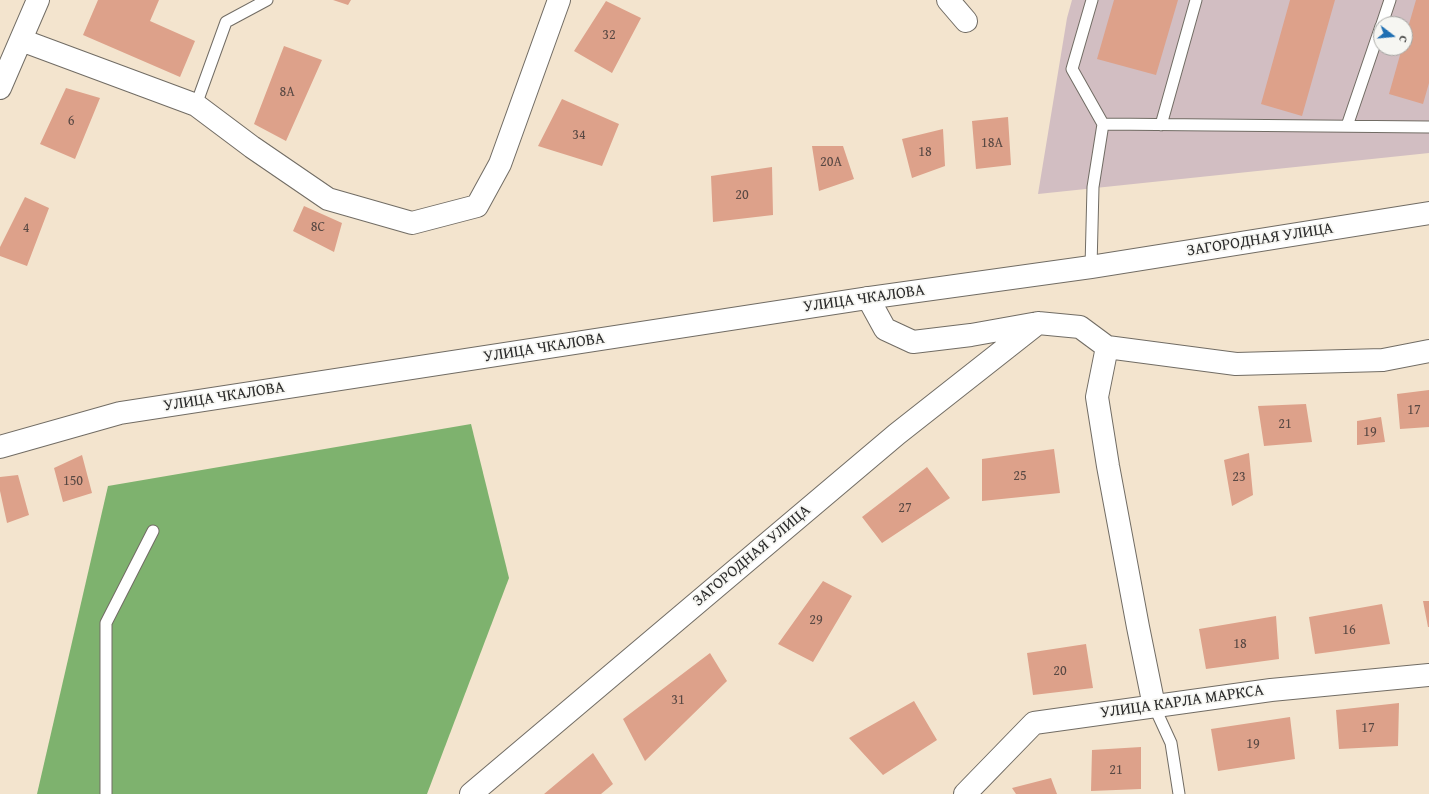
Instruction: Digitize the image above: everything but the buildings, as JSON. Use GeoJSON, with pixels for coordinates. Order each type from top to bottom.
{"type":"FeatureCollection","features":[{"type":"Feature","properties":{"kind":"street"},"geometry":{"type":"LineString","coordinates":[[0,88],[38,0]]}},
{"type":"Feature","properties":{"kind":"street"},"geometry":{"type":"LineString","coordinates":[[21,40],[196,105],[252,147],[328,199],[412,223],[477,206],[500,164],[559,0]]}},
{"type":"Feature","properties":{"kind":"street"},"geometry":{"type":"LineString","coordinates":[[948,0],[966,21]]}},
{"type":"Feature","properties":{"kind":"street","name":"ЗАГОРОДНАЯ УЛИЦА"},"geometry":{"type":"LineString","coordinates":[[1091,267],[1429,213]]}},
{"type":"Feature","properties":{"kind":"street","name":"УЛИЦА ЧКАЛОВА"},"geometry":{"type":"LineString","coordinates":[[0,447],[120,413],[868,298],[1091,267]]}},
{"type":"Feature","properties":{"kind":"street"},"geometry":{"type":"LineString","coordinates":[[868,298],[885,329],[913,342],[971,335],[1038,323],[1080,327],[1107,348],[1236,364],[1383,360],[1429,351]]}},
{"type":"Feature","properties":{"kind":"street","name":"ЗАГОРОДНАЯ УЛИЦА"},"geometry":{"type":"LineString","coordinates":[[470,794],[897,434],[1038,323]]}},
{"type":"Feature","properties":{"kind":"street"},"geometry":{"type":"LineString","coordinates":[[1107,348],[1097,397],[1112,489],[1154,706]]}},
{"type":"Feature","properties":{"kind":"street","name":"УЛИЦА КАРЛА МАРКСА"},"geometry":{"type":"LineString","coordinates":[[965,794],[1034,723],[1272,690],[1429,675]]}},
{"type":"Feature","properties":{"kind":"lane"},"geometry":{"type":"LineString","coordinates":[[196,105],[226,22],[267,0]]}},
{"type":"Feature","properties":{"kind":"lane"},"geometry":{"type":"LineString","coordinates":[[1091,267],[1092,187],[1103,124],[1072,69],[1092,0]]}},
{"type":"Feature","properties":{"kind":"lane"},"geometry":{"type":"LineString","coordinates":[[1161,125],[1196,0]]}},
{"type":"Feature","properties":{"kind":"lane"},"geometry":{"type":"LineString","coordinates":[[1384,16],[1390,0]]}},
{"type":"Feature","properties":{"kind":"lane"},"geometry":{"type":"LineString","coordinates":[[1346,126],[1373,48]]}},
{"type":"Feature","properties":{"kind":"lane"},"geometry":{"type":"LineString","coordinates":[[1103,124],[1429,127]]}},
{"type":"Feature","properties":{"kind":"lane"},"geometry":{"type":"LineString","coordinates":[[106,794],[106,623],[152,531]]}},
{"type":"Feature","properties":{"kind":"lane"},"geometry":{"type":"LineString","coordinates":[[1154,706],[1171,743],[1178,794]]}},
{"type":"Feature","properties":{"kind":"shaded area"},"geometry":{"type":"Polygon","coordinates":[[[1072,0],[1429,0],[1429,153],[1038,194],[1067,18],[1072,0]]]}},
{"type":"Feature","properties":{"kind":"green space"},"geometry":{"type":"Polygon","coordinates":[[[471,424],[509,578],[427,794],[37,794],[108,486],[471,424]]]}}]}
